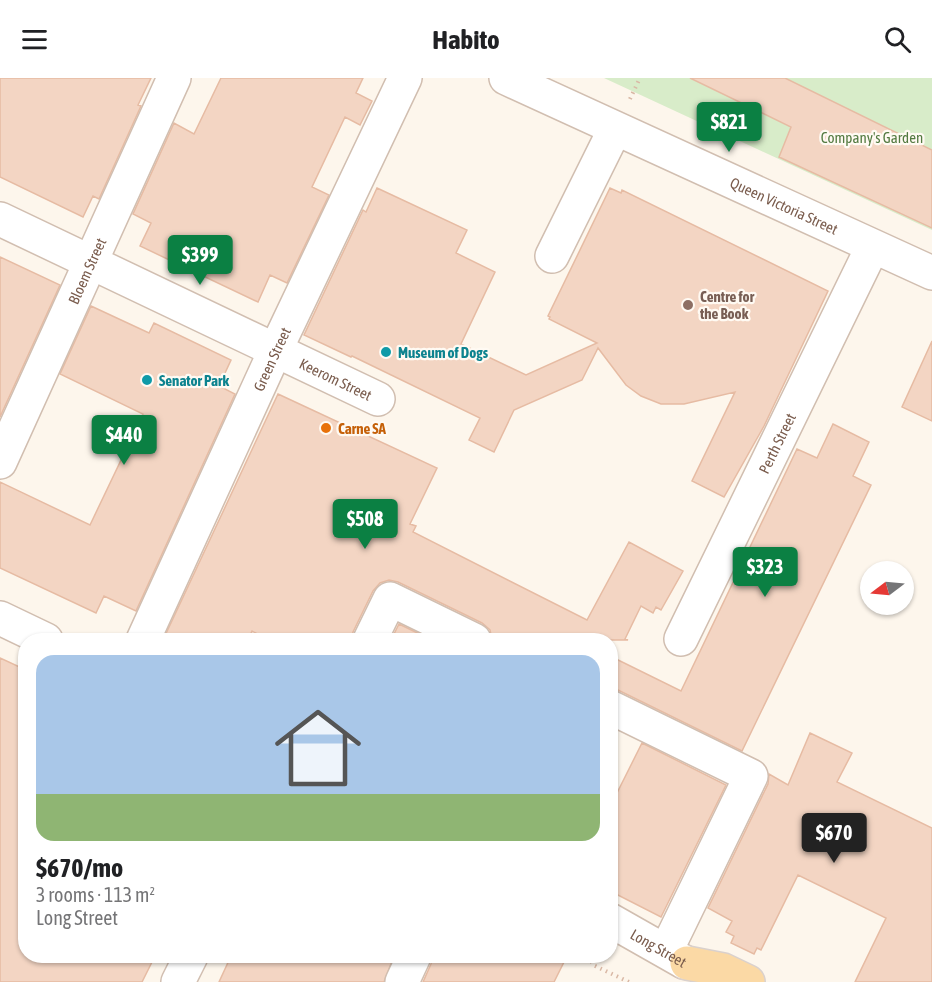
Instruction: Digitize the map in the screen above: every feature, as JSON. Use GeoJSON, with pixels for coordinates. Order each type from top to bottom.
{"type":"FeatureCollection","features":[{"type":"Feature","properties":{"kind":"main road"},"geometry":{"type":"LineString","coordinates":[[684,966],[723,970],[748,982]]}},
{"type":"Feature","properties":{"kind":"street","name":"Bloem Street"},"geometry":{"type":"LineString","coordinates":[[0,462],[174,78]]}},
{"type":"Feature","properties":{"kind":"street","name":"Green Street"},"geometry":{"type":"LineString","coordinates":[[146,633],[276,349],[405,78]]}},
{"type":"Feature","properties":{"kind":"street","name":"Queen Victoria Street"},"geometry":{"type":"LineString","coordinates":[[506,78],[872,248],[932,273]]}},
{"type":"Feature","properties":{"kind":"street"},"geometry":{"type":"LineString","coordinates":[[552,256],[615,129]]}},
{"type":"Feature","properties":{"kind":"street","name":"Keerom Street"},"geometry":{"type":"LineString","coordinates":[[0,219],[90,264],[276,349],[378,399]]}},
{"type":"Feature","properties":{"kind":"street","name":"Perth Street"},"geometry":{"type":"LineString","coordinates":[[681,639],[872,248]]}},
{"type":"Feature","properties":{"kind":"street"},"geometry":{"type":"LineString","coordinates":[[373,633],[390,599],[460,633]]}},
{"type":"Feature","properties":{"kind":"street"},"geometry":{"type":"LineString","coordinates":[[0,618],[31,633]]}},
{"type":"Feature","properties":{"kind":"street"},"geometry":{"type":"LineString","coordinates":[[618,711],[751,776],[684,966]]}},
{"type":"Feature","properties":{"kind":"street","name":"Long Street"},"geometry":{"type":"LineString","coordinates":[[618,925],[684,966]]}},
{"type":"Feature","properties":{"kind":"street"},"geometry":{"type":"LineString","coordinates":[[178,982],[188,963]]}},
{"type":"Feature","properties":{"kind":"street"},"geometry":{"type":"LineString","coordinates":[[402,982],[411,963]]}},
{"type":"Feature","properties":{"kind":"path"},"geometry":{"type":"LineString","coordinates":[[592,963],[629,982]]}},
{"type":"Feature","properties":{"kind":"green space","name":"Company's Garden"},"geometry":{"type":"Polygon","coordinates":[[[604,78],[932,78],[932,230],[604,78]]]}},
{"type":"Feature","properties":{"kind":"building"},"geometry":{"type":"Polygon","coordinates":[[[0,78],[151,78],[138,105],[141,106],[99,199],[93,196],[83,217],[0,177],[0,78]]]}},
{"type":"Feature","properties":{"kind":"building"},"geometry":{"type":"Polygon","coordinates":[[[221,78],[363,78],[356,93],[372,101],[360,125],[345,117],[312,187],[329,195],[287,283],[270,275],[258,302],[140,246],[151,223],[133,214],[174,123],[194,134],[221,78]]]}},
{"type":"Feature","properties":{"kind":"building"},"geometry":{"type":"Polygon","coordinates":[[[690,78],[785,78],[932,150],[932,228],[779,157],[791,127],[690,78]]]}},
{"type":"Feature","properties":{"kind":"building"},"geometry":{"type":"Polygon","coordinates":[[[377,188],[467,230],[456,253],[495,272],[461,344],[526,375],[597,343],[549,319],[548,316],[610,188],[621,193],[622,190],[828,291],[764,426],[724,497],[692,481],[735,392],[684,404],[661,404],[641,396],[626,385],[598,348],[582,380],[514,410],[494,452],[469,440],[480,418],[304,335],[363,210],[366,212],[377,188]]]}},
{"type":"Feature","properties":{"kind":"building"},"geometry":{"type":"Polygon","coordinates":[[[0,257],[60,285],[0,417],[0,257]]]}},
{"type":"Feature","properties":{"kind":"building"},"geometry":{"type":"Polygon","coordinates":[[[91,306],[149,333],[154,323],[231,360],[219,386],[235,394],[136,611],[104,596],[96,613],[0,568],[0,482],[90,525],[143,414],[60,374],[91,306]]]}},
{"type":"Feature","properties":{"kind":"building"},"geometry":{"type":"Polygon","coordinates":[[[932,341],[932,421],[902,407],[932,341]]]}},
{"type":"Feature","properties":{"kind":"building"},"geometry":{"type":"Polygon","coordinates":[[[278,394],[437,468],[410,524],[416,526],[413,532],[587,620],[629,542],[683,571],[661,610],[656,607],[653,613],[641,606],[625,639],[628,640],[618,640],[618,633],[491,633],[482,623],[398,582],[389,580],[380,583],[373,591],[353,633],[256,633],[252,631],[251,633],[166,633],[278,394]]]}},
{"type":"Feature","properties":{"kind":"building"},"geometry":{"type":"Polygon","coordinates":[[[833,424],[869,442],[853,476],[871,485],[742,751],[618,690],[618,660],[681,691],[797,449],[817,458],[833,424]]]}},
{"type":"Feature","properties":{"kind":"building"},"geometry":{"type":"Polygon","coordinates":[[[399,624],[418,633],[394,633],[399,624]]]}},
{"type":"Feature","properties":{"kind":"building"},"geometry":{"type":"Polygon","coordinates":[[[0,658],[18,666],[18,963],[152,963],[142,982],[0,982],[0,658]]]}},
{"type":"Feature","properties":{"kind":"building"},"geometry":{"type":"Polygon","coordinates":[[[810,733],[852,753],[837,782],[932,828],[932,982],[855,982],[886,918],[798,875],[761,950],[757,948],[754,954],[731,943],[734,936],[726,932],[732,921],[708,908],[768,784],[769,774],[788,785],[810,733]]]}},
{"type":"Feature","properties":{"kind":"building"},"geometry":{"type":"Polygon","coordinates":[[[642,743],[726,785],[661,917],[618,895],[618,791],[642,743]]]}},
{"type":"Feature","properties":{"kind":"building"},"geometry":{"type":"Polygon","coordinates":[[[228,963],[391,963],[384,982],[219,982],[228,963]]]}},
{"type":"Feature","properties":{"kind":"building"},"geometry":{"type":"Polygon","coordinates":[[[564,963],[554,982],[423,982],[431,964],[564,963]]]}},
{"type":"Feature","properties":{"kind":"place","name":"Centre for the Book"},"geometry":{"type":"Point","coordinates":[688,305]}},
{"type":"Feature","properties":{"kind":"place","name":"Museum of Dogs"},"geometry":{"type":"Point","coordinates":[386,352]}},
{"type":"Feature","properties":{"kind":"place","name":"Senator Park"},"geometry":{"type":"Point","coordinates":[147,380]}},
{"type":"Feature","properties":{"kind":"place","name":"Carne SA"},"geometry":{"type":"Point","coordinates":[326,428]}}]}
